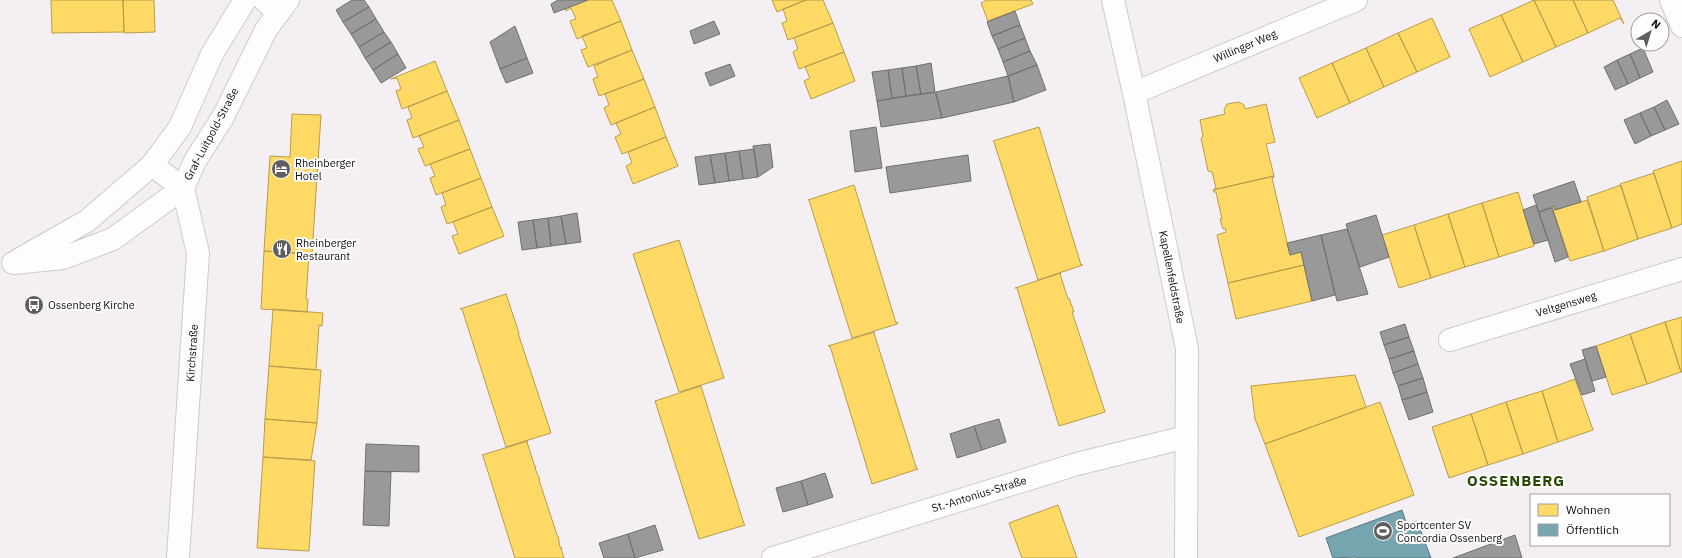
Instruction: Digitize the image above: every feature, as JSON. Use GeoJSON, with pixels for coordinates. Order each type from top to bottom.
{"type":"FeatureCollection","features":[{"type":"Feature","properties":{"kind":"street","name":"Graf-Luitpold-Straße"},"geometry":{"type":"LineString","coordinates":[[6,265],[87,222],[152,165],[180,128],[212,54],[244,0]]}},
{"type":"Feature","properties":{"kind":"street","name":"Kapellenfeldstraße"},"geometry":{"type":"LineString","coordinates":[[1113,0],[1134,93],[1187,349],[1186,558]]}},
{"type":"Feature","properties":{"kind":"street","name":"Willinger Weg"},"geometry":{"type":"LineString","coordinates":[[1134,93],[1356,0]]}},
{"type":"Feature","properties":{"kind":"street"},"geometry":{"type":"LineString","coordinates":[[1671,0],[1682,26]]}},
{"type":"Feature","properties":{"kind":"street","name":"Graf-Luitpold-Straße"},"geometry":{"type":"LineString","coordinates":[[6,265],[63,258],[113,239],[183,188],[195,161],[223,117],[266,30],[277,4]]}},
{"type":"Feature","properties":{"kind":"street"},"geometry":{"type":"LineString","coordinates":[[152,165],[183,188]]}},
{"type":"Feature","properties":{"kind":"street","name":"Kirchstraße"},"geometry":{"type":"LineString","coordinates":[[178,558],[198,253],[183,188]]}},
{"type":"Feature","properties":{"kind":"street","name":"Veltgensweg"},"geometry":{"type":"LineString","coordinates":[[1450,340],[1682,269]]}},
{"type":"Feature","properties":{"kind":"street","name":"St.-Antonius-Straße"},"geometry":{"type":"LineString","coordinates":[[773,558],[1077,464],[1186,437]]}},
{"type":"Feature","properties":{"kind":"building: Wohnen"},"geometry":{"type":"Polygon","coordinates":[[[51,0],[123,0],[124,32],[52,33],[51,0]]]}},
{"type":"Feature","properties":{"kind":"building: Wohnen"},"geometry":{"type":"Polygon","coordinates":[[[123,0],[154,0],[155,32],[124,33],[123,0]]]}},
{"type":"Feature","properties":{"kind":"building: Wohnen"},"geometry":{"type":"Polygon","coordinates":[[[588,0],[612,0],[621,21],[577,39],[570,21],[576,19],[571,8],[566,11],[565,9],[588,0]]]}},
{"type":"Feature","properties":{"kind":"building: Wohnen"},"geometry":{"type":"Polygon","coordinates":[[[772,0],[806,0],[777,12],[772,0]]]}},
{"type":"Feature","properties":{"kind":"building: Wohnen"},"geometry":{"type":"Polygon","coordinates":[[[806,0],[823,0],[833,23],[788,40],[782,23],[787,21],[783,9],[806,0]]]}},
{"type":"Feature","properties":{"kind":"building: Wohnen"},"geometry":{"type":"Polygon","coordinates":[[[987,0],[1031,0],[1033,4],[988,21],[981,3],[987,0]]]}},
{"type":"Feature","properties":{"kind":"building: Wohnen"},"geometry":{"type":"Polygon","coordinates":[[[1534,0],[1573,0],[1588,33],[1556,47],[1534,0]]]}},
{"type":"Feature","properties":{"kind":"building: Wohnen"},"geometry":{"type":"Polygon","coordinates":[[[1534,0],[1556,47],[1523,62],[1501,15],[1534,0]]]}},
{"type":"Feature","properties":{"kind":"building: Wohnen"},"geometry":{"type":"Polygon","coordinates":[[[1573,0],[1613,0],[1624,24],[1620,18],[1588,33],[1573,0]]]}},
{"type":"Feature","properties":{"kind":"building: Wohnen"},"geometry":{"type":"Polygon","coordinates":[[[1501,15],[1523,62],[1490,77],[1469,29],[1501,15]]]}},
{"type":"Feature","properties":{"kind":"building: Wohnen"},"geometry":{"type":"Polygon","coordinates":[[[1432,18],[1450,57],[1417,72],[1398,33],[1432,18]]]}},
{"type":"Feature","properties":{"kind":"building: Wohnen"},"geometry":{"type":"Polygon","coordinates":[[[621,21],[632,50],[588,67],[581,50],[587,48],[582,36],[621,21]]]}},
{"type":"Feature","properties":{"kind":"building: Wohnen"},"geometry":{"type":"Polygon","coordinates":[[[833,23],[844,52],[799,69],[793,52],[798,49],[794,38],[833,23]]]}},
{"type":"Feature","properties":{"kind":"building: Wohnen"},"geometry":{"type":"Polygon","coordinates":[[[1398,33],[1417,72],[1384,87],[1366,48],[1398,33]]]}},
{"type":"Feature","properties":{"kind":"building: Wohnen"},"geometry":{"type":"Polygon","coordinates":[[[1366,48],[1384,87],[1350,103],[1332,63],[1366,48]]]}},
{"type":"Feature","properties":{"kind":"building: Wohnen"},"geometry":{"type":"Polygon","coordinates":[[[632,50],[644,79],[599,96],[593,79],[598,77],[594,66],[632,50]]]}},
{"type":"Feature","properties":{"kind":"building: Wohnen"},"geometry":{"type":"Polygon","coordinates":[[[844,52],[855,81],[811,99],[804,81],[810,78],[805,67],[844,52]]]}},
{"type":"Feature","properties":{"kind":"building: Wohnen"},"geometry":{"type":"Polygon","coordinates":[[[435,61],[447,91],[402,109],[396,91],[401,89],[397,78],[391,79],[435,61]]]}},
{"type":"Feature","properties":{"kind":"building: Wohnen"},"geometry":{"type":"Polygon","coordinates":[[[1332,63],[1350,103],[1317,118],[1299,78],[1332,63]]]}},
{"type":"Feature","properties":{"kind":"building: Wohnen"},"geometry":{"type":"Polygon","coordinates":[[[644,79],[655,107],[611,125],[604,108],[609,105],[605,94],[644,79]]]}},
{"type":"Feature","properties":{"kind":"building: Wohnen"},"geometry":{"type":"Polygon","coordinates":[[[447,91],[459,120],[413,138],[407,120],[412,118],[408,107],[447,91]]]}},
{"type":"Feature","properties":{"kind":"building: Wohnen"},"geometry":{"type":"Polygon","coordinates":[[[1239,102],[1244,105],[1245,109],[1266,104],[1275,142],[1266,144],[1274,176],[1213,190],[1216,188],[1212,172],[1208,171],[1201,138],[1203,136],[1200,120],[1225,114],[1224,110],[1227,104],[1239,102]]]}},
{"type":"Feature","properties":{"kind":"building: Wohnen"},"geometry":{"type":"Polygon","coordinates":[[[655,107],[666,137],[622,154],[615,137],[621,134],[616,123],[655,107]]]}},
{"type":"Feature","properties":{"kind":"building: Wohnen"},"geometry":{"type":"Polygon","coordinates":[[[292,114],[321,115],[312,254],[264,251],[270,156],[290,157],[292,114]]]}},
{"type":"Feature","properties":{"kind":"building: Wohnen"},"geometry":{"type":"Polygon","coordinates":[[[459,120],[470,149],[425,166],[418,149],[424,147],[419,136],[459,120]]]}},
{"type":"Feature","properties":{"kind":"building: Wohnen"},"geometry":{"type":"Polygon","coordinates":[[[1039,127],[1081,265],[1083,265],[1038,280],[993,141],[1039,127]]]}},
{"type":"Feature","properties":{"kind":"building: Wohnen"},"geometry":{"type":"Polygon","coordinates":[[[666,137],[678,166],[633,184],[626,166],[632,163],[628,152],[666,137]]]}},
{"type":"Feature","properties":{"kind":"building: Wohnen"},"geometry":{"type":"Polygon","coordinates":[[[470,149],[481,178],[436,195],[430,178],[435,176],[430,164],[470,149]]]}},
{"type":"Feature","properties":{"kind":"building: Wohnen"},"geometry":{"type":"Polygon","coordinates":[[[1682,161],[1682,224],[1672,228],[1653,171],[1682,161]]]}},
{"type":"Feature","properties":{"kind":"building: Wohnen"},"geometry":{"type":"Polygon","coordinates":[[[1654,173],[1672,228],[1638,239],[1620,184],[1654,173]]]}},
{"type":"Feature","properties":{"kind":"building: Wohnen"},"geometry":{"type":"Polygon","coordinates":[[[1274,176],[1272,178],[1290,255],[1301,252],[1304,265],[1228,283],[1217,235],[1226,232],[1225,228],[1223,229],[1220,219],[1222,219],[1216,192],[1213,190],[1274,176]]]}},
{"type":"Feature","properties":{"kind":"building: Wohnen"},"geometry":{"type":"Polygon","coordinates":[[[481,178],[492,207],[447,224],[441,207],[446,205],[442,193],[481,178]]]}},
{"type":"Feature","properties":{"kind":"building: Wohnen"},"geometry":{"type":"Polygon","coordinates":[[[854,185],[896,323],[898,322],[897,324],[852,338],[808,200],[854,185]]]}},
{"type":"Feature","properties":{"kind":"building: Wohnen"},"geometry":{"type":"Polygon","coordinates":[[[1621,185],[1638,239],[1604,251],[1587,197],[1621,185]]]}},
{"type":"Feature","properties":{"kind":"building: Wohnen"},"geometry":{"type":"Polygon","coordinates":[[[1518,192],[1534,246],[1499,257],[1482,203],[1518,192]]]}},
{"type":"Feature","properties":{"kind":"building: Wohnen"},"geometry":{"type":"Polygon","coordinates":[[[1587,200],[1604,251],[1570,261],[1552,206],[1554,206],[1555,210],[1587,200]]]}},
{"type":"Feature","properties":{"kind":"building: Wohnen"},"geometry":{"type":"Polygon","coordinates":[[[1482,203],[1499,257],[1465,267],[1448,214],[1482,203]]]}},
{"type":"Feature","properties":{"kind":"building: Wohnen"},"geometry":{"type":"Polygon","coordinates":[[[492,207],[504,236],[459,254],[452,236],[458,234],[453,222],[492,207]]]}},
{"type":"Feature","properties":{"kind":"building: Wohnen"},"geometry":{"type":"Polygon","coordinates":[[[1448,214],[1465,267],[1431,278],[1414,225],[1448,214]]]}},
{"type":"Feature","properties":{"kind":"building: Wohnen"},"geometry":{"type":"Polygon","coordinates":[[[1414,225],[1431,278],[1399,288],[1382,235],[1414,225]]]}},
{"type":"Feature","properties":{"kind":"building: Wohnen"},"geometry":{"type":"Polygon","coordinates":[[[679,240],[724,378],[679,392],[633,254],[679,240]]]}},
{"type":"Feature","properties":{"kind":"building: Wohnen"},"geometry":{"type":"Polygon","coordinates":[[[264,251],[309,254],[306,299],[308,299],[307,312],[261,309],[264,251]]]}},
{"type":"Feature","properties":{"kind":"building: Wohnen"},"geometry":{"type":"Polygon","coordinates":[[[1304,265],[1312,301],[1236,319],[1228,283],[1304,265]]]}},
{"type":"Feature","properties":{"kind":"building: Wohnen"},"geometry":{"type":"Polygon","coordinates":[[[1061,273],[1060,274],[1068,299],[1069,298],[1074,312],[1072,312],[1105,412],[1059,426],[1017,288],[1015,288],[1061,273]]]}},
{"type":"Feature","properties":{"kind":"building: Wohnen"},"geometry":{"type":"Polygon","coordinates":[[[506,294],[551,433],[506,447],[462,309],[460,309],[506,294]]]}},
{"type":"Feature","properties":{"kind":"building: Wohnen"},"geometry":{"type":"Polygon","coordinates":[[[273,309],[323,313],[322,326],[319,325],[316,370],[269,366],[273,309]]]}},
{"type":"Feature","properties":{"kind":"building: Wohnen"},"geometry":{"type":"Polygon","coordinates":[[[1682,317],[1682,372],[1681,372],[1665,322],[1682,317]]]}},
{"type":"Feature","properties":{"kind":"building: Wohnen"},"geometry":{"type":"Polygon","coordinates":[[[1665,322],[1681,372],[1647,384],[1630,334],[1665,322]]]}},
{"type":"Feature","properties":{"kind":"building: Wohnen"},"geometry":{"type":"Polygon","coordinates":[[[875,332],[874,333],[917,469],[872,484],[830,346],[828,346],[875,332]]]}},
{"type":"Feature","properties":{"kind":"building: Wohnen"},"geometry":{"type":"Polygon","coordinates":[[[1630,334],[1647,384],[1612,395],[1596,346],[1630,334]]]}},
{"type":"Feature","properties":{"kind":"building: Wohnen"},"geometry":{"type":"Polygon","coordinates":[[[269,366],[321,370],[317,423],[265,419],[269,366]]]}},
{"type":"Feature","properties":{"kind":"building: Wohnen"},"geometry":{"type":"Polygon","coordinates":[[[1355,375],[1366,407],[1265,444],[1255,419],[1251,386],[1355,375]]]}},
{"type":"Feature","properties":{"kind":"building: Wohnen"},"geometry":{"type":"Polygon","coordinates":[[[1575,379],[1593,430],[1558,442],[1542,391],[1575,379]]]}},
{"type":"Feature","properties":{"kind":"building: Wohnen"},"geometry":{"type":"Polygon","coordinates":[[[701,386],[745,525],[699,539],[655,401],[701,386]]]}},
{"type":"Feature","properties":{"kind":"building: Wohnen"},"geometry":{"type":"Polygon","coordinates":[[[1542,391],[1558,442],[1523,454],[1506,402],[1542,391]]]}},
{"type":"Feature","properties":{"kind":"building: Wohnen"},"geometry":{"type":"Polygon","coordinates":[[[1380,402],[1414,495],[1299,537],[1265,444],[1380,402]]]}},
{"type":"Feature","properties":{"kind":"building: Wohnen"},"geometry":{"type":"Polygon","coordinates":[[[1506,402],[1523,454],[1488,465],[1471,414],[1506,402]]]}},
{"type":"Feature","properties":{"kind":"building: Wohnen"},"geometry":{"type":"Polygon","coordinates":[[[1471,414],[1488,465],[1449,478],[1432,427],[1471,414]]]}},
{"type":"Feature","properties":{"kind":"building: Wohnen"},"geometry":{"type":"Polygon","coordinates":[[[265,419],[317,423],[311,460],[263,457],[265,419]]]}},
{"type":"Feature","properties":{"kind":"building: Wohnen"},"geometry":{"type":"Polygon","coordinates":[[[528,441],[527,442],[535,467],[536,466],[535,468],[540,478],[539,480],[564,558],[515,558],[482,455],[528,441]]]}},
{"type":"Feature","properties":{"kind":"building: Wohnen"},"geometry":{"type":"Polygon","coordinates":[[[263,457],[315,461],[309,551],[257,548],[263,457]]]}},
{"type":"Feature","properties":{"kind":"building: Wohnen"},"geometry":{"type":"Polygon","coordinates":[[[1058,505],[1077,558],[1022,558],[1009,523],[1058,505]]]}},
{"type":"Feature","properties":{"kind":"building: Öffentlich","name":"Sportcenter SV Concordia Ossenberg"},"geometry":{"type":"Polygon","coordinates":[[[1402,510],[1407,525],[1417,521],[1431,558],[1333,558],[1326,538],[1402,510]]]}},
{"type":"Feature","properties":{"kind":"building: Industrie"},"geometry":{"type":"Polygon","coordinates":[[[352,0],[364,0],[369,7],[343,22],[336,10],[352,0]]]}},
{"type":"Feature","properties":{"kind":"building: Industrie"},"geometry":{"type":"Polygon","coordinates":[[[558,0],[588,0],[554,13],[551,4],[558,0]]]}},
{"type":"Feature","properties":{"kind":"building: Industrie"},"geometry":{"type":"Polygon","coordinates":[[[369,7],[376,19],[351,34],[343,22],[369,7]]]}},
{"type":"Feature","properties":{"kind":"building: Industrie"},"geometry":{"type":"Polygon","coordinates":[[[1015,11],[1020,25],[992,36],[987,22],[1015,11]]]}},
{"type":"Feature","properties":{"kind":"building: Industrie"},"geometry":{"type":"Polygon","coordinates":[[[376,19],[384,32],[359,47],[351,34],[376,19]]]}},
{"type":"Feature","properties":{"kind":"building: Industrie"},"geometry":{"type":"Polygon","coordinates":[[[714,21],[720,34],[694,44],[690,31],[714,21]]]}},
{"type":"Feature","properties":{"kind":"building: Industrie"},"geometry":{"type":"Polygon","coordinates":[[[1020,25],[1025,38],[998,49],[992,36],[1020,25]]]}},
{"type":"Feature","properties":{"kind":"building: Industrie"},"geometry":{"type":"Polygon","coordinates":[[[515,26],[527,58],[500,69],[490,42],[515,26]]]}},
{"type":"Feature","properties":{"kind":"building: Industrie"},"geometry":{"type":"Polygon","coordinates":[[[384,32],[391,42],[365,58],[359,47],[384,32]]]}},
{"type":"Feature","properties":{"kind":"building: Industrie"},"geometry":{"type":"Polygon","coordinates":[[[1025,38],[1030,51],[1003,62],[998,49],[1025,38]]]}},
{"type":"Feature","properties":{"kind":"building: Industrie"},"geometry":{"type":"Polygon","coordinates":[[[391,42],[398,54],[373,70],[365,58],[391,42]]]}},
{"type":"Feature","properties":{"kind":"building: Industrie"},"geometry":{"type":"Polygon","coordinates":[[[1030,51],[1037,65],[1008,76],[1003,62],[1030,51]]]}},
{"type":"Feature","properties":{"kind":"building: Industrie"},"geometry":{"type":"Polygon","coordinates":[[[1634,52],[1645,52],[1653,72],[1640,78],[1630,54],[1634,52]]]}},
{"type":"Feature","properties":{"kind":"building: Industrie"},"geometry":{"type":"Polygon","coordinates":[[[398,54],[406,68],[381,83],[373,70],[398,54]]]}},
{"type":"Feature","properties":{"kind":"building: Industrie"},"geometry":{"type":"Polygon","coordinates":[[[1630,54],[1640,78],[1628,84],[1617,60],[1630,54]]]}},
{"type":"Feature","properties":{"kind":"building: Industrie"},"geometry":{"type":"Polygon","coordinates":[[[527,58],[533,73],[506,83],[500,69],[527,58]]]}},
{"type":"Feature","properties":{"kind":"building: Industrie"},"geometry":{"type":"Polygon","coordinates":[[[1617,60],[1628,84],[1615,90],[1604,67],[1617,60]]]}},
{"type":"Feature","properties":{"kind":"building: Industrie"},"geometry":{"type":"Polygon","coordinates":[[[931,63],[935,92],[921,94],[916,66],[931,63]]]}},
{"type":"Feature","properties":{"kind":"building: Industrie"},"geometry":{"type":"Polygon","coordinates":[[[730,64],[735,76],[710,86],[705,73],[730,64]]]}},
{"type":"Feature","properties":{"kind":"building: Industrie"},"geometry":{"type":"Polygon","coordinates":[[[1037,65],[1046,90],[1014,102],[1008,76],[1037,65]]]}},
{"type":"Feature","properties":{"kind":"building: Industrie"},"geometry":{"type":"Polygon","coordinates":[[[916,66],[921,94],[906,96],[902,68],[916,66]]]}},
{"type":"Feature","properties":{"kind":"building: Industrie"},"geometry":{"type":"Polygon","coordinates":[[[902,68],[906,96],[892,98],[888,70],[902,68]]]}},
{"type":"Feature","properties":{"kind":"building: Industrie"},"geometry":{"type":"Polygon","coordinates":[[[888,70],[892,98],[877,101],[872,72],[888,70]]]}},
{"type":"Feature","properties":{"kind":"building: Industrie"},"geometry":{"type":"Polygon","coordinates":[[[1008,76],[1014,102],[942,118],[936,92],[1008,76]]]}},
{"type":"Feature","properties":{"kind":"building: Industrie"},"geometry":{"type":"Polygon","coordinates":[[[935,92],[942,118],[881,127],[877,101],[935,92]]]}},
{"type":"Feature","properties":{"kind":"building: Industrie"},"geometry":{"type":"Polygon","coordinates":[[[1667,100],[1679,124],[1665,130],[1654,107],[1667,100]]]}},
{"type":"Feature","properties":{"kind":"building: Industrie"},"geometry":{"type":"Polygon","coordinates":[[[1654,107],[1665,130],[1651,136],[1640,113],[1654,107]]]}},
{"type":"Feature","properties":{"kind":"building: Industrie"},"geometry":{"type":"Polygon","coordinates":[[[1640,113],[1651,136],[1635,144],[1624,120],[1640,113]]]}},
{"type":"Feature","properties":{"kind":"building: Industrie"},"geometry":{"type":"Polygon","coordinates":[[[876,127],[882,168],[855,172],[850,131],[876,127]]]}},
{"type":"Feature","properties":{"kind":"building: Industrie"},"geometry":{"type":"Polygon","coordinates":[[[770,144],[773,167],[758,177],[753,146],[770,144]]]}},
{"type":"Feature","properties":{"kind":"building: Industrie"},"geometry":{"type":"Polygon","coordinates":[[[754,149],[758,177],[743,179],[739,151],[754,149]]]}},
{"type":"Feature","properties":{"kind":"building: Industrie"},"geometry":{"type":"Polygon","coordinates":[[[739,151],[743,179],[729,181],[725,153],[739,151]]]}},
{"type":"Feature","properties":{"kind":"building: Industrie"},"geometry":{"type":"Polygon","coordinates":[[[725,153],[729,181],[715,183],[710,155],[725,153]]]}},
{"type":"Feature","properties":{"kind":"building: Industrie"},"geometry":{"type":"Polygon","coordinates":[[[710,155],[715,183],[699,185],[695,157],[710,155]]]}},
{"type":"Feature","properties":{"kind":"building: Industrie"},"geometry":{"type":"Polygon","coordinates":[[[968,155],[971,181],[890,193],[886,167],[968,155]]]}},
{"type":"Feature","properties":{"kind":"building: Industrie"},"geometry":{"type":"Polygon","coordinates":[[[1574,181],[1581,202],[1555,210],[1554,206],[1539,212],[1533,195],[1574,181]]]}},
{"type":"Feature","properties":{"kind":"building: Industrie"},"geometry":{"type":"Polygon","coordinates":[[[1536,205],[1548,240],[1534,244],[1523,210],[1536,205]]]}},
{"type":"Feature","properties":{"kind":"building: Industrie"},"geometry":{"type":"Polygon","coordinates":[[[1552,208],[1568,257],[1555,262],[1539,212],[1552,208]]]}},
{"type":"Feature","properties":{"kind":"building: Industrie"},"geometry":{"type":"Polygon","coordinates":[[[577,213],[581,242],[566,244],[561,216],[577,213]]]}},
{"type":"Feature","properties":{"kind":"building: Industrie"},"geometry":{"type":"Polygon","coordinates":[[[1376,215],[1389,257],[1360,267],[1346,224],[1376,215]]]}},
{"type":"Feature","properties":{"kind":"building: Industrie"},"geometry":{"type":"Polygon","coordinates":[[[561,216],[566,244],[551,246],[548,218],[561,216]]]}},
{"type":"Feature","properties":{"kind":"building: Industrie"},"geometry":{"type":"Polygon","coordinates":[[[548,218],[551,246],[537,248],[533,220],[548,218]]]}},
{"type":"Feature","properties":{"kind":"building: Industrie"},"geometry":{"type":"Polygon","coordinates":[[[533,220],[537,248],[522,250],[518,222],[533,220]]]}},
{"type":"Feature","properties":{"kind":"building: Industrie"},"geometry":{"type":"Polygon","coordinates":[[[1347,229],[1368,294],[1337,301],[1321,235],[1347,229]]]}},
{"type":"Feature","properties":{"kind":"building: Industrie"},"geometry":{"type":"Polygon","coordinates":[[[1321,235],[1335,295],[1312,301],[1301,252],[1290,255],[1287,243],[1321,235]]]}},
{"type":"Feature","properties":{"kind":"building: Industrie"},"geometry":{"type":"Polygon","coordinates":[[[1405,324],[1409,337],[1384,345],[1380,332],[1405,324]]]}},
{"type":"Feature","properties":{"kind":"building: Industrie"},"geometry":{"type":"Polygon","coordinates":[[[1409,337],[1414,351],[1389,359],[1384,345],[1409,337]]]}},
{"type":"Feature","properties":{"kind":"building: Industrie"},"geometry":{"type":"Polygon","coordinates":[[[1596,346],[1606,377],[1592,381],[1582,350],[1596,346]]]}},
{"type":"Feature","properties":{"kind":"building: Industrie"},"geometry":{"type":"Polygon","coordinates":[[[1414,351],[1418,364],[1393,373],[1389,359],[1414,351]]]}},
{"type":"Feature","properties":{"kind":"building: Industrie"},"geometry":{"type":"Polygon","coordinates":[[[1585,359],[1595,391],[1582,395],[1570,364],[1585,359]]]}},
{"type":"Feature","properties":{"kind":"building: Industrie"},"geometry":{"type":"Polygon","coordinates":[[[1418,364],[1423,378],[1398,386],[1393,373],[1418,364]]]}},
{"type":"Feature","properties":{"kind":"building: Industrie"},"geometry":{"type":"Polygon","coordinates":[[[1423,378],[1427,392],[1402,400],[1398,386],[1423,378]]]}},
{"type":"Feature","properties":{"kind":"building: Industrie"},"geometry":{"type":"Polygon","coordinates":[[[1427,392],[1433,412],[1409,420],[1402,400],[1427,392]]]}},
{"type":"Feature","properties":{"kind":"building: Industrie"},"geometry":{"type":"Polygon","coordinates":[[[999,419],[1006,442],[982,450],[974,426],[999,419]]]}},
{"type":"Feature","properties":{"kind":"building: Industrie"},"geometry":{"type":"Polygon","coordinates":[[[974,426],[982,450],[957,458],[950,434],[974,426]]]}},
{"type":"Feature","properties":{"kind":"building: Industrie"},"geometry":{"type":"Polygon","coordinates":[[[366,444],[419,446],[419,472],[365,471],[366,444]]]}},
{"type":"Feature","properties":{"kind":"building: Industrie"},"geometry":{"type":"Polygon","coordinates":[[[365,471],[391,472],[389,526],[363,525],[365,471]]]}},
{"type":"Feature","properties":{"kind":"building: Industrie"},"geometry":{"type":"Polygon","coordinates":[[[825,473],[833,497],[808,505],[801,481],[825,473]]]}},
{"type":"Feature","properties":{"kind":"building: Industrie"},"geometry":{"type":"Polygon","coordinates":[[[801,481],[808,505],[783,512],[776,488],[801,481]]]}},
{"type":"Feature","properties":{"kind":"building: Industrie"},"geometry":{"type":"Polygon","coordinates":[[[655,525],[663,550],[635,558],[628,534],[655,525]]]}},
{"type":"Feature","properties":{"kind":"building: Industrie"},"geometry":{"type":"Polygon","coordinates":[[[628,534],[635,558],[604,558],[599,543],[628,534]]]}},
{"type":"Feature","properties":{"kind":"building: Industrie"},"geometry":{"type":"Polygon","coordinates":[[[1515,535],[1522,558],[1453,558],[1515,535]]]}},
{"type":"Feature","properties":{"kind":"place","name":"Rheinberger Hotel"},"geometry":{"type":"Point","coordinates":[281,169]}},
{"type":"Feature","properties":{"kind":"place","name":"Rheinberger Restaurant"},"geometry":{"type":"Point","coordinates":[282,249]}},
{"type":"Feature","properties":{"kind":"place","name":"Ossenberg Kirche"},"geometry":{"type":"Point","coordinates":[34,305]}},
{"type":"Feature","properties":{"kind":"place","name":"Sportcenter SV Concordia Ossenberg"},"geometry":{"type":"Point","coordinates":[1383,531]}},
{"type":"Feature","properties":{"kind":"district","name":"OSSENBERG"},"geometry":{"type":"Point","coordinates":[1516,480]}}]}
